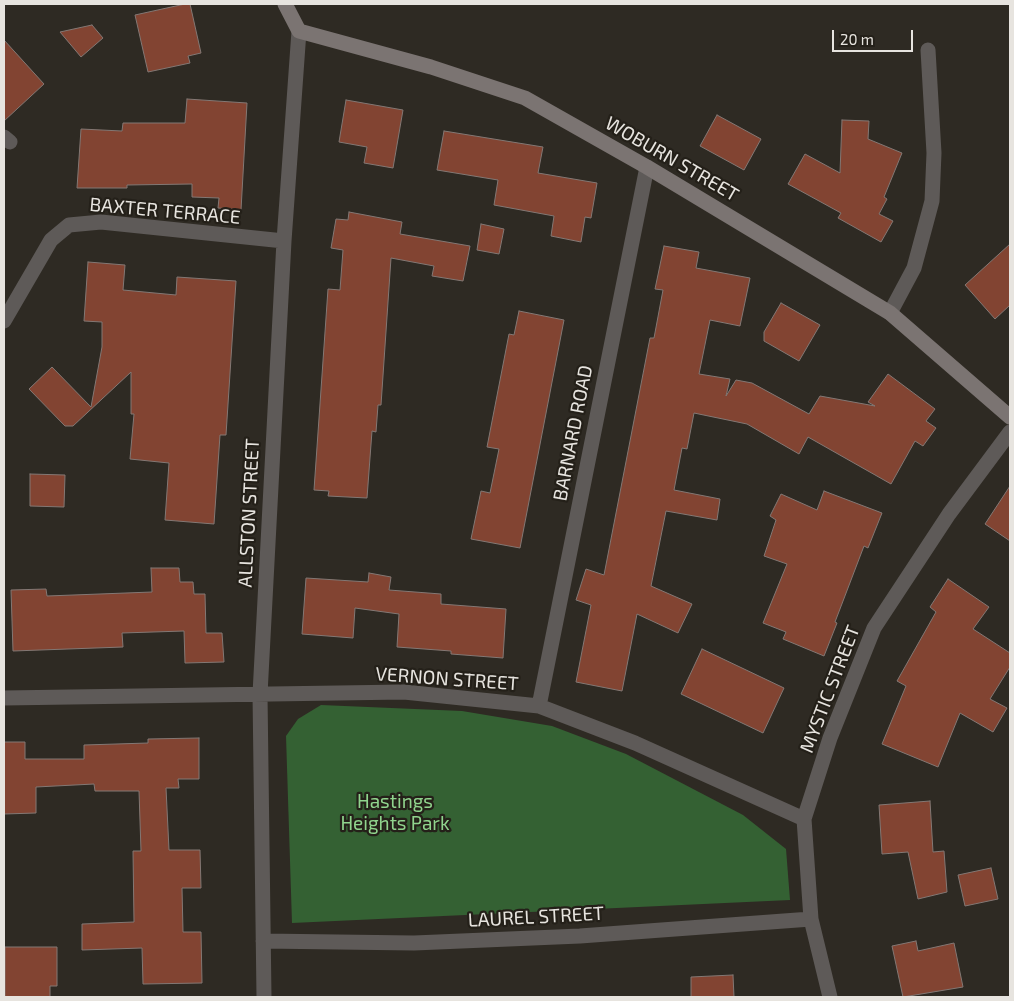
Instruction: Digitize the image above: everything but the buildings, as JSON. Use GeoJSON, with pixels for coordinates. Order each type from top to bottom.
{"type":"FeatureCollection","features":[{"type":"Feature","properties":{"kind":"street"},"geometry":{"type":"LineString","coordinates":[[285,4],[299,31]]}},
{"type":"Feature","properties":{"kind":"street","name":"WOBURN STREET"},"geometry":{"type":"LineString","coordinates":[[299,31],[431,67],[525,98],[647,167],[890,313],[1010,417]]}},
{"type":"Feature","properties":{"kind":"street","name":"ALLSTON STREET"},"geometry":{"type":"LineString","coordinates":[[264,997],[260,694],[284,241],[299,31]]}},
{"type":"Feature","properties":{"kind":"street"},"geometry":{"type":"LineString","coordinates":[[890,313],[914,268],[932,201],[934,153],[928,50]]}},
{"type":"Feature","properties":{"kind":"street","name":"BARNARD ROAD"},"geometry":{"type":"LineString","coordinates":[[539,706],[647,167]]}},
{"type":"Feature","properties":{"kind":"street","name":"BAXTER TERRACE"},"geometry":{"type":"LineString","coordinates":[[4,321],[51,240],[69,224],[101,222],[284,241]]}},
{"type":"Feature","properties":{"kind":"street","name":"MYSTIC STREET"},"geometry":{"type":"LineString","coordinates":[[830,997],[811,919],[804,819],[830,738],[874,628],[949,514],[1010,432]]}},
{"type":"Feature","properties":{"kind":"street","name":"VERNON STREET"},"geometry":{"type":"LineString","coordinates":[[4,698],[404,692],[539,706],[635,743],[804,819]]}},
{"type":"Feature","properties":{"kind":"street","name":"LAUREL STREET"},"geometry":{"type":"LineString","coordinates":[[263,941],[434,942],[580,936],[811,919]]}},
{"type":"Feature","properties":{"kind":"green space","name":"Hastings Heights Park"},"geometry":{"type":"Polygon","coordinates":[[[321,705],[462,711],[552,726],[626,754],[743,815],[786,849],[790,900],[292,923],[286,736],[298,719],[321,705]]]}}]}
